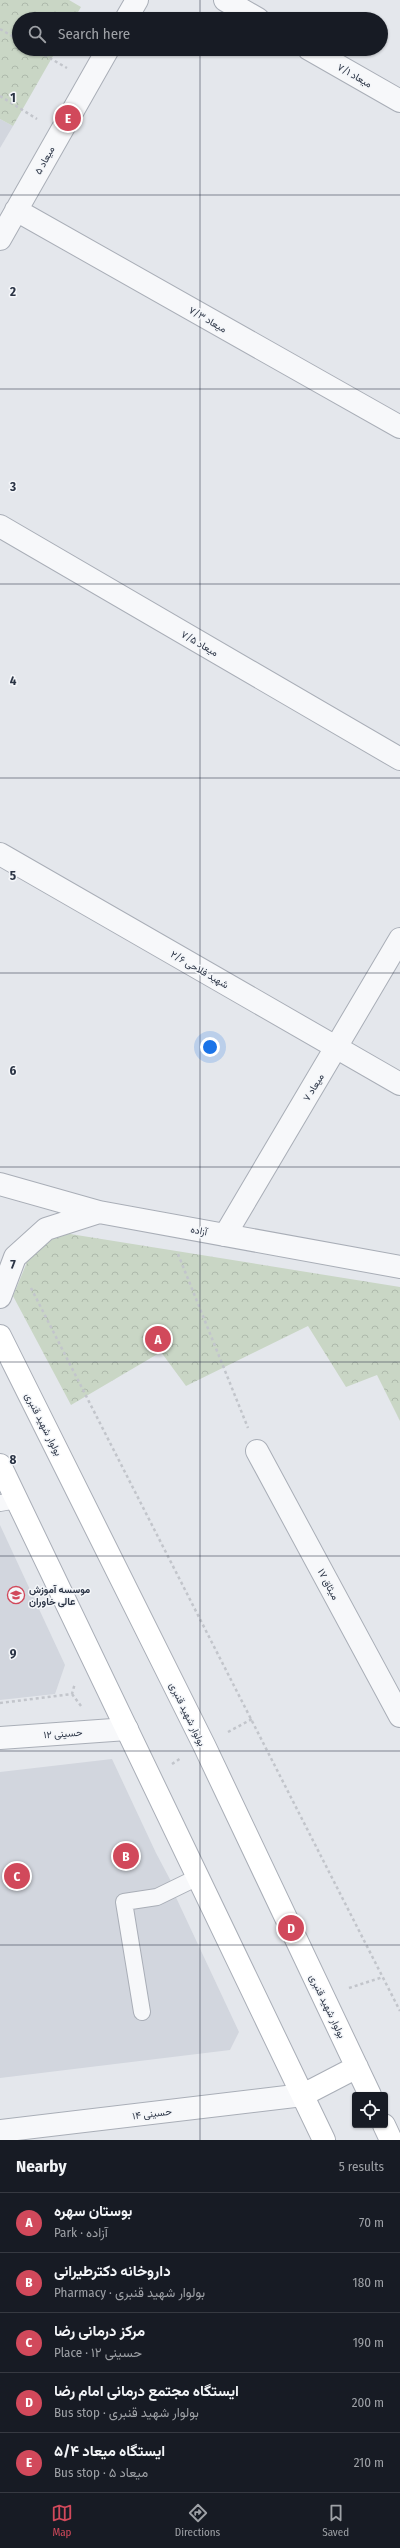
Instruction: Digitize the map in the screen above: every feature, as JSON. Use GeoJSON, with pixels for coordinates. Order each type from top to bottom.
{"type":"FeatureCollection","features":[{"type":"Feature","properties":{"kind":"main road","name":"بولوار شهید قنبری"},"geometry":{"type":"LineString","coordinates":[[0,1336],[204,1745],[369,2092]]}},
{"type":"Feature","properties":{"kind":"main road"},"geometry":{"type":"LineString","coordinates":[[0,1465],[8,1502],[127,1729],[324,2140]]}},
{"type":"Feature","properties":{"kind":"main road"},"geometry":{"type":"LineString","coordinates":[[303,2095],[357,2067]]}},
{"type":"Feature","properties":{"kind":"main road"},"geometry":{"type":"LineString","coordinates":[[385,2128],[391,2140]]}},
{"type":"Feature","properties":{"kind":"street"},"geometry":{"type":"LineString","coordinates":[[130,12],[137,0]]}},
{"type":"Feature","properties":{"kind":"street"},"geometry":{"type":"LineString","coordinates":[[225,0],[246,12]]}},
{"type":"Feature","properties":{"kind":"street","name":"میعاد ۵"},"geometry":{"type":"LineString","coordinates":[[0,239],[104,56]]}},
{"type":"Feature","properties":{"kind":"street","name":"میعاد ۷/۱"},"geometry":{"type":"LineString","coordinates":[[321,56],[400,102]]}},
{"type":"Feature","properties":{"kind":"street"},"geometry":{"type":"LineString","coordinates":[[0,226],[16,210]]}},
{"type":"Feature","properties":{"kind":"street","name":"میعاد ۷/۳"},"geometry":{"type":"LineString","coordinates":[[16,210],[400,427]]}},
{"type":"Feature","properties":{"kind":"street","name":"میعاد ۷/۵"},"geometry":{"type":"LineString","coordinates":[[0,526],[400,759]]}},
{"type":"Feature","properties":{"kind":"street","name":"شهید فلاحی ۲/۶"},"geometry":{"type":"LineString","coordinates":[[0,854],[400,1084]]}},
{"type":"Feature","properties":{"kind":"street","name":"میعاد ۷"},"geometry":{"type":"LineString","coordinates":[[225,1235],[337,1048],[400,939]]}},
{"type":"Feature","properties":{"kind":"street","name":"آزاده"},"geometry":{"type":"LineString","coordinates":[[0,1184],[99,1212],[400,1267]]}},
{"type":"Feature","properties":{"kind":"street"},"geometry":{"type":"LineString","coordinates":[[0,1297],[15,1258],[46,1229],[99,1212]]}},
{"type":"Feature","properties":{"kind":"street","name":"میثاق ۱۷"},"geometry":{"type":"LineString","coordinates":[[257,1451],[400,1716]]}},
{"type":"Feature","properties":{"kind":"street","name":"حسینی ۱۲"},"geometry":{"type":"LineString","coordinates":[[0,1738],[127,1729]]}},
{"type":"Feature","properties":{"kind":"street","name":"حسینی ۱۴"},"geometry":{"type":"LineString","coordinates":[[0,2131],[303,2095]]}},
{"type":"Feature","properties":{"kind":"lane"},"geometry":{"type":"LineString","coordinates":[[142,2012],[124,1902],[157,1897],[194,1879],[196,1872]]}},
{"type":"Feature","properties":{"kind":"path"},"geometry":{"type":"LineString","coordinates":[[0,29],[12,36]]}},
{"type":"Feature","properties":{"kind":"path"},"geometry":{"type":"LineString","coordinates":[[46,56],[89,81]]}},
{"type":"Feature","properties":{"kind":"path"},"geometry":{"type":"LineString","coordinates":[[0,96],[60,132]]}},
{"type":"Feature","properties":{"kind":"path"},"geometry":{"type":"LineString","coordinates":[[166,1224],[257,1451]]}},
{"type":"Feature","properties":{"kind":"path"},"geometry":{"type":"LineString","coordinates":[[15,1258],[400,2011]]}},
{"type":"Feature","properties":{"kind":"path"},"geometry":{"type":"LineString","coordinates":[[0,1703],[72,1694],[76,1680]]}},
{"type":"Feature","properties":{"kind":"shaded area"},"geometry":{"type":"Polygon","coordinates":[[[0,119],[13,126],[0,148],[0,119]]]}},
{"type":"Feature","properties":{"kind":"shaded area","name":"موسسه آموزش عالی خاوران"},"geometry":{"type":"Polygon","coordinates":[[[0,1525],[65,1665],[55,1694],[0,1700],[0,1525]]]}},
{"type":"Feature","properties":{"kind":"shaded area"},"geometry":{"type":"Polygon","coordinates":[[[112,1759],[156,1853],[174,1887],[173,1891],[239,2032],[230,2050],[0,2078],[0,1772],[112,1759]]]}},
{"type":"Feature","properties":{"kind":"green space"},"geometry":{"type":"Polygon","coordinates":[[[0,0],[69,0],[81,7],[78,12],[12,12],[12,56],[53,56],[13,126],[0,119],[0,0]]]}},
{"type":"Feature","properties":{"kind":"green space"},"geometry":{"type":"Polygon","coordinates":[[[64,1233],[400,1287],[400,1421],[377,1375],[346,1387],[308,1326],[186,1386],[161,1352],[71,1405],[13,1296],[32,1250],[64,1233]]]}},
{"type":"Feature","properties":{"kind":"place","name":"ایستگاه میعاد ۵/۴"},"geometry":{"type":"Point","coordinates":[68,118]}},
{"type":"Feature","properties":{"kind":"place","name":"بوستان سهره"},"geometry":{"type":"Point","coordinates":[158,1339]}},
{"type":"Feature","properties":{"kind":"place","name":"موسسه آموزش عالی خاوران"},"geometry":{"type":"Point","coordinates":[16,1595]}},
{"type":"Feature","properties":{"kind":"place","name":"داروخانه دکترطیرانی"},"geometry":{"type":"Point","coordinates":[126,1856]}},
{"type":"Feature","properties":{"kind":"place","name":"مرکز درمانی رضا"},"geometry":{"type":"Point","coordinates":[17,1876]}},
{"type":"Feature","properties":{"kind":"place","name":"ایستگاه مجتمع درمانی امام رضا"},"geometry":{"type":"Point","coordinates":[291,1928]}}]}
